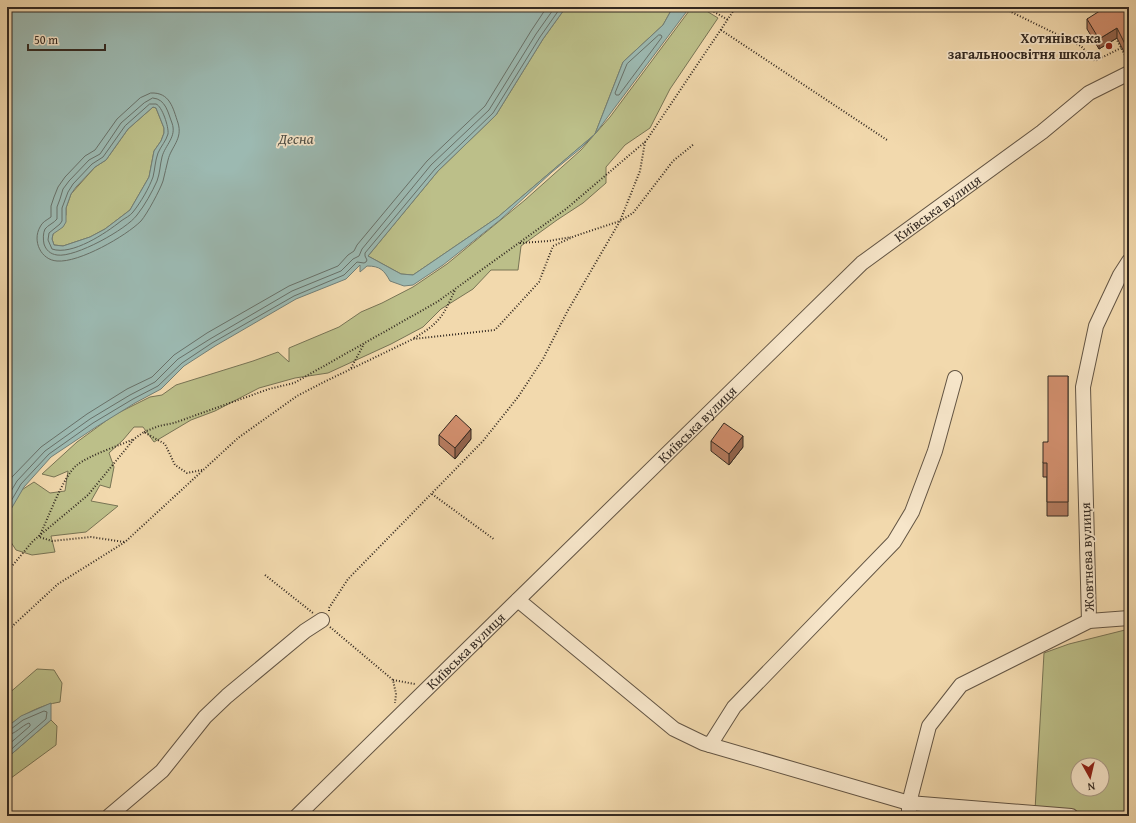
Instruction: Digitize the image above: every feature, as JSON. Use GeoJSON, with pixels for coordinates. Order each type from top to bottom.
{"type":"FeatureCollection","features":[{"type":"Feature","properties":{"kind":"street","name":"Київська вулиця"},"geometry":{"type":"LineString","coordinates":[[298,816],[862,263],[1042,132],[1089,93],[1129,73]]}},
{"type":"Feature","properties":{"kind":"street","name":"Жовтнева вулиця"},"geometry":{"type":"LineString","coordinates":[[909,810],[929,726],[961,685],[1089,622],[1083,387],[1096,326],[1124,277],[1129,261]]}},
{"type":"Feature","properties":{"kind":"street"},"geometry":{"type":"LineString","coordinates":[[710,745],[734,707],[894,542],[912,512],[935,451],[955,378]]}},
{"type":"Feature","properties":{"kind":"street"},"geometry":{"type":"LineString","coordinates":[[518,600],[674,729],[710,745],[909,810],[1071,816]]}},
{"type":"Feature","properties":{"kind":"street"},"geometry":{"type":"LineString","coordinates":[[109,816],[162,772],[205,717],[227,696],[305,631],[326,617]]}},
{"type":"Feature","properties":{"kind":"street"},"geometry":{"type":"LineString","coordinates":[[1089,622],[1129,618]]}},
{"type":"Feature","properties":{"kind":"path"},"geometry":{"type":"LineString","coordinates":[[706,7],[728,20]]}},
{"type":"Feature","properties":{"kind":"path"},"geometry":{"type":"LineString","coordinates":[[39,537],[63,485],[76,466],[98,454],[134,439],[144,432],[159,426],[174,423],[269,389],[294,383],[437,302],[566,209],[646,141],[736,7]]}},
{"type":"Feature","properties":{"kind":"path"},"geometry":{"type":"LineString","coordinates":[[1001,7],[1081,46],[1095,61],[1121,48]]}},
{"type":"Feature","properties":{"kind":"path"},"geometry":{"type":"LineString","coordinates":[[720,30],[887,140]]}},
{"type":"Feature","properties":{"kind":"path"},"geometry":{"type":"LineString","coordinates":[[1115,37],[1129,64]]}},
{"type":"Feature","properties":{"kind":"path"},"geometry":{"type":"LineString","coordinates":[[326,617],[329,608],[348,579],[483,441],[518,397],[543,359],[566,312],[620,221],[640,171],[646,141]]}},
{"type":"Feature","properties":{"kind":"path"},"geometry":{"type":"LineString","coordinates":[[413,339],[495,330],[538,282],[553,246],[575,236],[620,221],[633,213],[673,161],[694,144]]}},
{"type":"Feature","properties":{"kind":"path"},"geometry":{"type":"LineString","coordinates":[[519,243],[549,241],[575,236]]}},
{"type":"Feature","properties":{"kind":"path"},"geometry":{"type":"LineString","coordinates":[[7,631],[58,584],[125,542],[238,438],[297,396],[413,339],[431,328],[443,315],[456,289]]}},
{"type":"Feature","properties":{"kind":"path"},"geometry":{"type":"LineString","coordinates":[[351,369],[365,343]]}},
{"type":"Feature","properties":{"kind":"path"},"geometry":{"type":"LineString","coordinates":[[144,432],[166,444],[176,465],[187,473],[204,470]]}},
{"type":"Feature","properties":{"kind":"path"},"geometry":{"type":"LineString","coordinates":[[7,572],[33,541],[88,495],[134,439]]}},
{"type":"Feature","properties":{"kind":"path"},"geometry":{"type":"LineString","coordinates":[[432,494],[495,540]]}},
{"type":"Feature","properties":{"kind":"path"},"geometry":{"type":"LineString","coordinates":[[39,537],[52,541],[91,537],[125,542]]}},
{"type":"Feature","properties":{"kind":"path"},"geometry":{"type":"LineString","coordinates":[[266,575],[326,617],[393,680],[410,684],[434,682]]}},
{"type":"Feature","properties":{"kind":"path"},"geometry":{"type":"LineString","coordinates":[[392,723],[396,694],[393,680]]}},
{"type":"Feature","properties":{"kind":"green space"},"geometry":{"type":"Polygon","coordinates":[[[566,7],[673,7],[663,25],[623,62],[595,134],[610,117],[692,7],[700,7],[718,18],[670,89],[650,128],[625,145],[606,167],[606,183],[583,203],[521,246],[518,270],[491,270],[473,289],[441,309],[423,327],[391,344],[328,373],[295,378],[259,388],[215,411],[191,420],[154,442],[143,427],[134,427],[109,453],[114,467],[110,488],[100,485],[91,501],[118,506],[86,532],[51,536],[55,552],[32,555],[16,550],[7,536],[7,497],[17,493],[34,482],[50,493],[65,491],[68,471],[54,477],[42,474],[77,442],[114,415],[150,397],[162,395],[176,385],[278,352],[289,362],[289,348],[339,327],[361,312],[413,287],[447,264],[525,200],[581,150],[594,135],[498,217],[413,275],[401,274],[368,256],[438,171],[496,115],[543,39],[566,7]]]}},
{"type":"Feature","properties":{"kind":"green space"},"geometry":{"type":"Polygon","coordinates":[[[153,107],[156,108],[164,128],[164,133],[161,141],[154,151],[149,177],[130,210],[105,229],[90,237],[63,246],[54,245],[52,239],[53,234],[66,215],[66,208],[71,194],[95,167],[106,160],[128,129],[153,107]]]}},
{"type":"Feature","properties":{"kind":"green space"},"geometry":{"type":"Polygon","coordinates":[[[1129,629],[1129,813],[1035,810],[1044,653],[1069,644],[1129,629]]]}},
{"type":"Feature","properties":{"kind":"green space"},"geometry":{"type":"Polygon","coordinates":[[[37,669],[54,670],[62,683],[60,702],[45,705],[32,711],[7,727],[7,695],[37,669]]]}},
{"type":"Feature","properties":{"kind":"green space"},"geometry":{"type":"Polygon","coordinates":[[[51,720],[57,726],[56,745],[7,781],[7,758],[51,720]]]}},
{"type":"Feature","properties":{"kind":"water","name":"Десна"},"geometry":{"type":"Polygon","coordinates":[[[7,7],[566,7],[543,39],[496,115],[438,171],[368,256],[401,274],[413,275],[498,217],[595,134],[580,149],[552,172],[500,220],[443,265],[413,285],[404,286],[390,281],[384,271],[375,267],[367,266],[360,272],[360,265],[346,279],[296,299],[215,346],[184,366],[161,389],[96,427],[51,457],[24,487],[7,516],[7,7]],[[153,107],[128,129],[106,160],[95,167],[76,187],[71,194],[66,208],[66,222],[63,227],[53,234],[52,239],[54,245],[63,246],[90,237],[105,229],[130,210],[149,177],[154,151],[161,141],[164,133],[164,128],[156,108],[153,107]]]}},
{"type":"Feature","properties":{"kind":"water"},"geometry":{"type":"Polygon","coordinates":[[[673,7],[690,7],[595,134],[623,62],[663,25],[673,7]]]}},
{"type":"Feature","properties":{"kind":"water"},"geometry":{"type":"Polygon","coordinates":[[[51,703],[51,720],[7,758],[7,727],[21,716],[51,703]]]}},
{"type":"Feature","properties":{"kind":"building"},"geometry":{"type":"Polygon","coordinates":[[[1106,7],[1126,7],[1129,11],[1129,45],[1126,46],[1117,28],[1099,39],[1087,19],[1106,7]]]}},
{"type":"Feature","properties":{"kind":"building"},"geometry":{"type":"Polygon","coordinates":[[[1048,376],[1068,376],[1068,502],[1047,502],[1047,463],[1043,463],[1043,442],[1048,442],[1048,376]]]}},
{"type":"Feature","properties":{"kind":"building"},"geometry":{"type":"Polygon","coordinates":[[[456,415],[471,429],[455,448],[439,435],[456,415]]]}},
{"type":"Feature","properties":{"kind":"building"},"geometry":{"type":"Polygon","coordinates":[[[724,423],[743,436],[729,454],[711,441],[724,423]]]}},
{"type":"Feature","properties":{"kind":"place","name":"Хотянівська загальноосвітня школа"},"geometry":{"type":"Point","coordinates":[1109,46]}}]}
